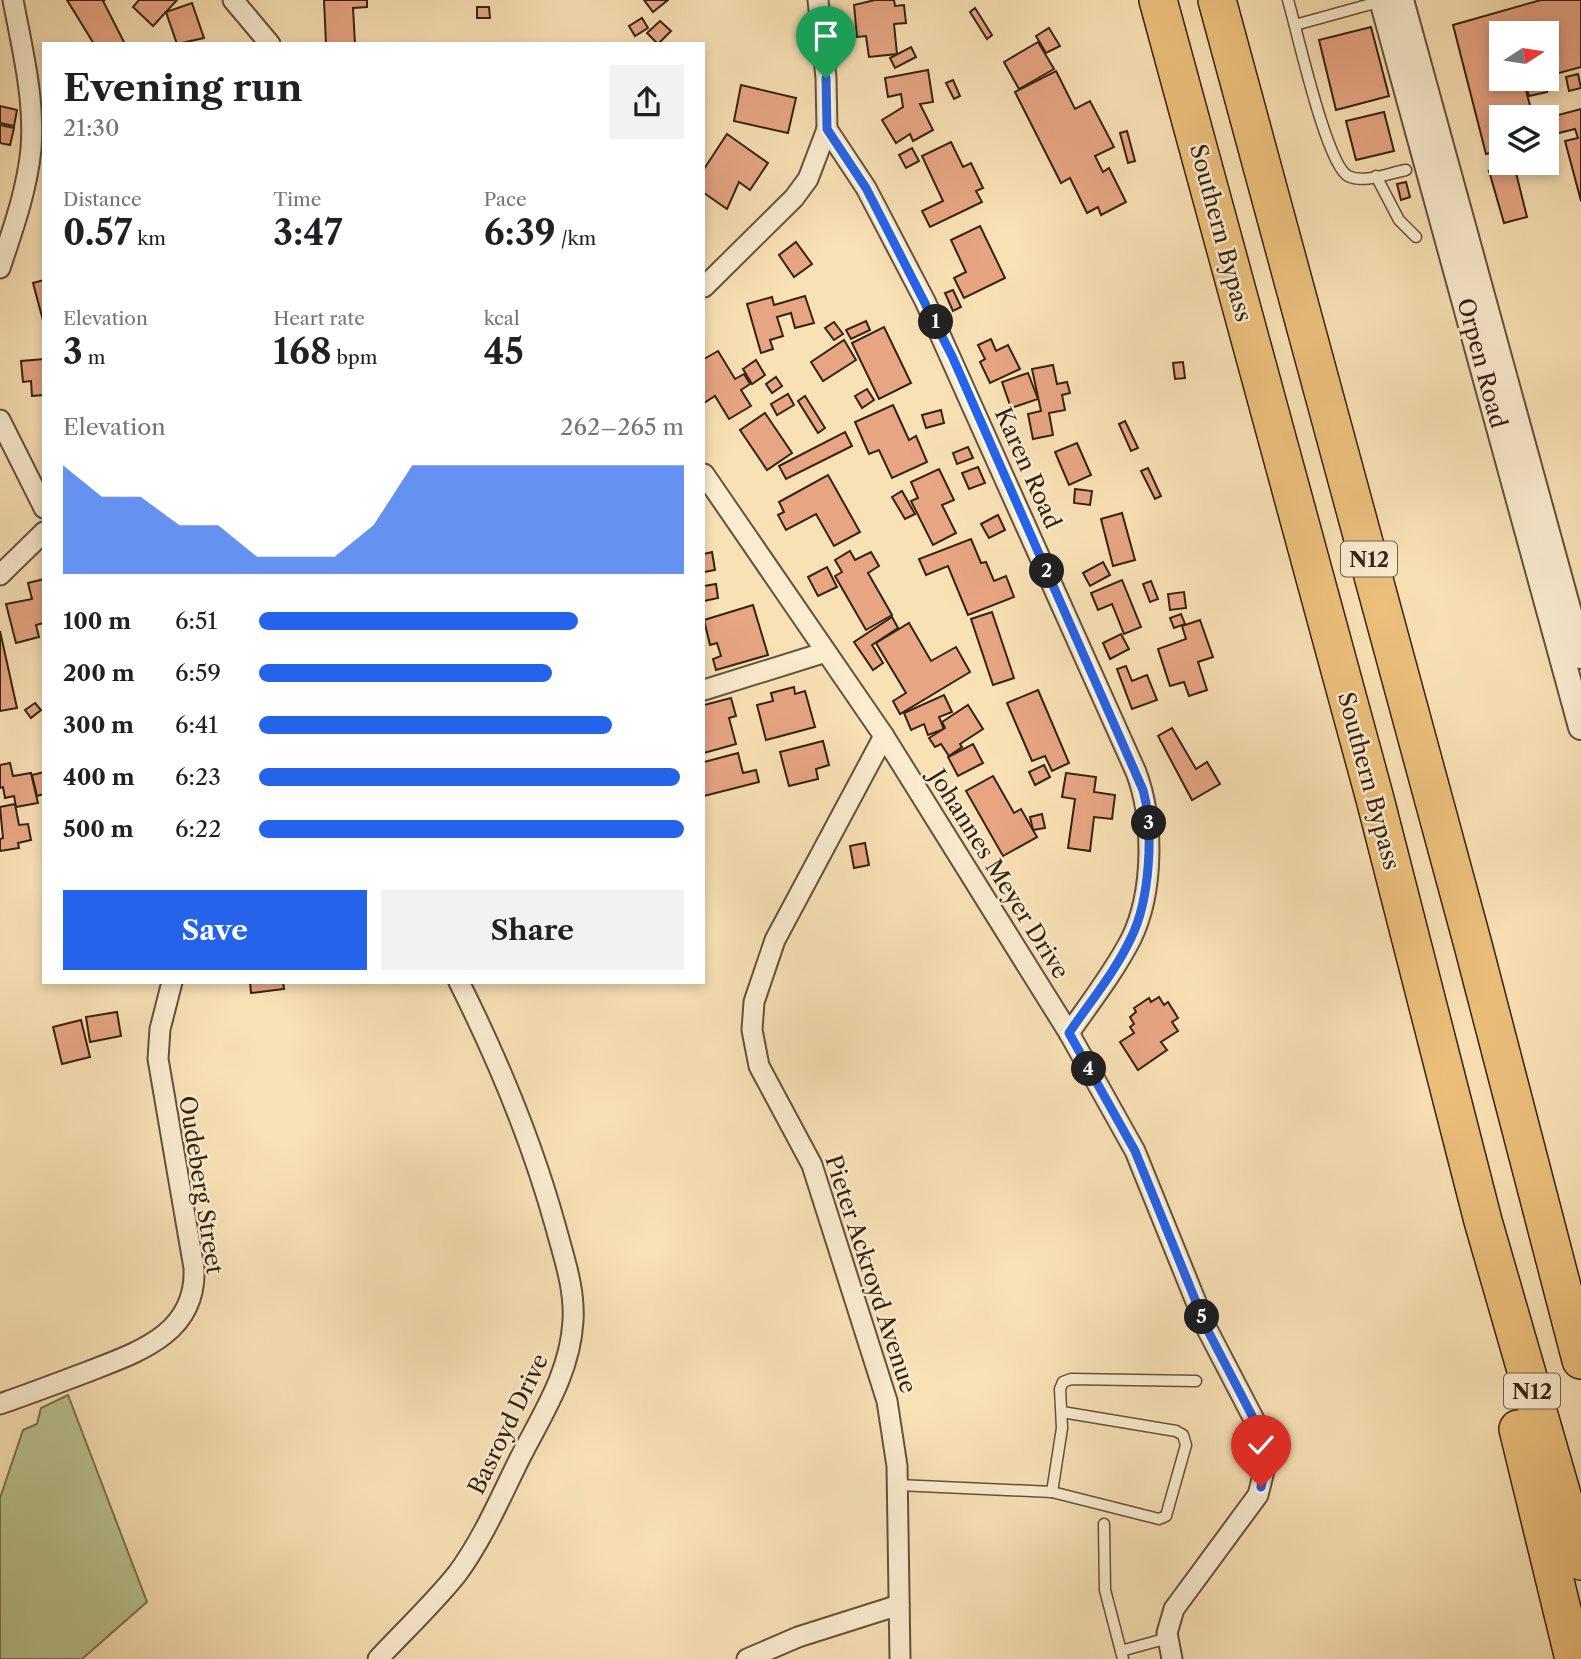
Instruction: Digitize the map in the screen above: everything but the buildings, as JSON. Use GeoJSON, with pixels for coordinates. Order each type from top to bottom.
{"type":"FeatureCollection","features":[{"type":"Feature","properties":{"kind":"highway","name":"Southern Bypass"},"geometry":{"type":"LineString","coordinates":[[1158,0],[1375,799],[1483,1221],[1581,1561]]}},
{"type":"Feature","properties":{"kind":"highway","name":"N12"},"geometry":{"type":"LineString","coordinates":[[1217,0],[1474,945],[1581,1360]]}},
{"type":"Feature","properties":{"kind":"highway"},"geometry":{"type":"LineString","coordinates":[[1517,1119],[1543,1144],[1553,1164],[1581,1268]]}},
{"type":"Feature","properties":{"kind":"highway"},"geometry":{"type":"LineString","coordinates":[[1483,1221],[1495,1329],[1574,1659]]}},
{"type":"Feature","properties":{"kind":"street"},"geometry":{"type":"LineString","coordinates":[[0,268],[20,208],[31,148],[30,101],[13,0]]}},
{"type":"Feature","properties":{"kind":"street"},"geometry":{"type":"LineString","coordinates":[[233,0],[268,42]]}},
{"type":"Feature","properties":{"kind":"street"},"geometry":{"type":"LineString","coordinates":[[705,286],[794,198],[814,166],[827,129],[828,99],[818,0]]}},
{"type":"Feature","properties":{"kind":"street","name":"Orpen Road"},"geometry":{"type":"LineString","coordinates":[[1383,0],[1581,727]]}},
{"type":"Feature","properties":{"kind":"street","name":"Orpen Road"},"geometry":{"type":"LineString","coordinates":[[1401,0],[1576,617],[1581,656]]}},
{"type":"Feature","properties":{"kind":"street","name":"Karen Road"},"geometry":{"type":"LineString","coordinates":[[827,129],[866,188],[952,356],[1136,772],[1148,807],[1148,860],[1136,926],[1122,955],[1069,1033]]}},
{"type":"Feature","properties":{"kind":"street"},"geometry":{"type":"LineString","coordinates":[[0,420],[42,504]]}},
{"type":"Feature","properties":{"kind":"street","name":"Johannes Meyer Drive"},"geometry":{"type":"LineString","coordinates":[[705,475],[884,736],[1069,1033],[1135,1151],[1207,1329],[1256,1423],[1266,1450],[1266,1468],[1258,1495],[1174,1609],[1168,1638],[1172,1659]]}},
{"type":"Feature","properties":{"kind":"street"},"geometry":{"type":"LineString","coordinates":[[0,575],[42,534]]}},
{"type":"Feature","properties":{"kind":"street"},"geometry":{"type":"LineString","coordinates":[[705,690],[827,652]]}},
{"type":"Feature","properties":{"kind":"street","name":"Pieter Ackroyd Avenue"},"geometry":{"type":"LineString","coordinates":[[884,736],[775,940],[754,1002],[752,1030],[759,1066],[812,1166],[887,1401],[895,1442],[898,1485],[900,1659]]}},
{"type":"Feature","properties":{"kind":"street","name":"Oudeberg Street"},"geometry":{"type":"LineString","coordinates":[[0,1404],[144,1349],[177,1323],[191,1299],[194,1268],[158,1059],[160,1029],[171,984]]}},
{"type":"Feature","properties":{"kind":"street","name":"Basroyd Drive"},"geometry":{"type":"LineString","coordinates":[[377,1659],[440,1594],[464,1562],[551,1401],[563,1374],[572,1336],[573,1318],[567,1270],[536,1157],[500,1065],[460,984]]}},
{"type":"Feature","properties":{"kind":"street"},"geometry":{"type":"LineString","coordinates":[[747,1659],[798,1637],[899,1605]]}},
{"type":"Feature","properties":{"kind":"lane"},"geometry":{"type":"LineString","coordinates":[[1289,0],[1333,157],[1339,168],[1350,177],[1362,180],[1406,170]]}},
{"type":"Feature","properties":{"kind":"lane"},"geometry":{"type":"LineString","coordinates":[[1295,25],[1383,0]]}},
{"type":"Feature","properties":{"kind":"lane"},"geometry":{"type":"LineString","coordinates":[[1376,176],[1399,220],[1416,237]]}},
{"type":"Feature","properties":{"kind":"lane"},"geometry":{"type":"LineString","coordinates":[[1052,1492],[1060,1451],[1060,1389],[1063,1382],[1196,1381]]}},
{"type":"Feature","properties":{"kind":"lane"},"geometry":{"type":"LineString","coordinates":[[898,1485],[1052,1492],[1150,1519],[1166,1516],[1186,1445],[1183,1435],[1176,1431],[1062,1412]]}},
{"type":"Feature","properties":{"kind":"lane"},"geometry":{"type":"LineString","coordinates":[[1104,1524],[1105,1590],[1122,1655],[1168,1638]]}},
{"type":"Feature","properties":{"kind":"green space"},"geometry":{"type":"Polygon","coordinates":[[[68,1395],[147,1602],[82,1659],[0,1659],[0,1498],[23,1430],[37,1424],[41,1408],[68,1395]]]}},
{"type":"Feature","properties":{"kind":"route"},"geometry":{"type":"LineString","coordinates":[[826,78],[827,129],[866,188],[952,356],[1143,790],[1148,807],[1148,860],[1136,926],[1122,955],[1069,1033],[1126,1132],[1145,1172],[1207,1329],[1260,1431],[1267,1459],[1261,1487]]}}]}
